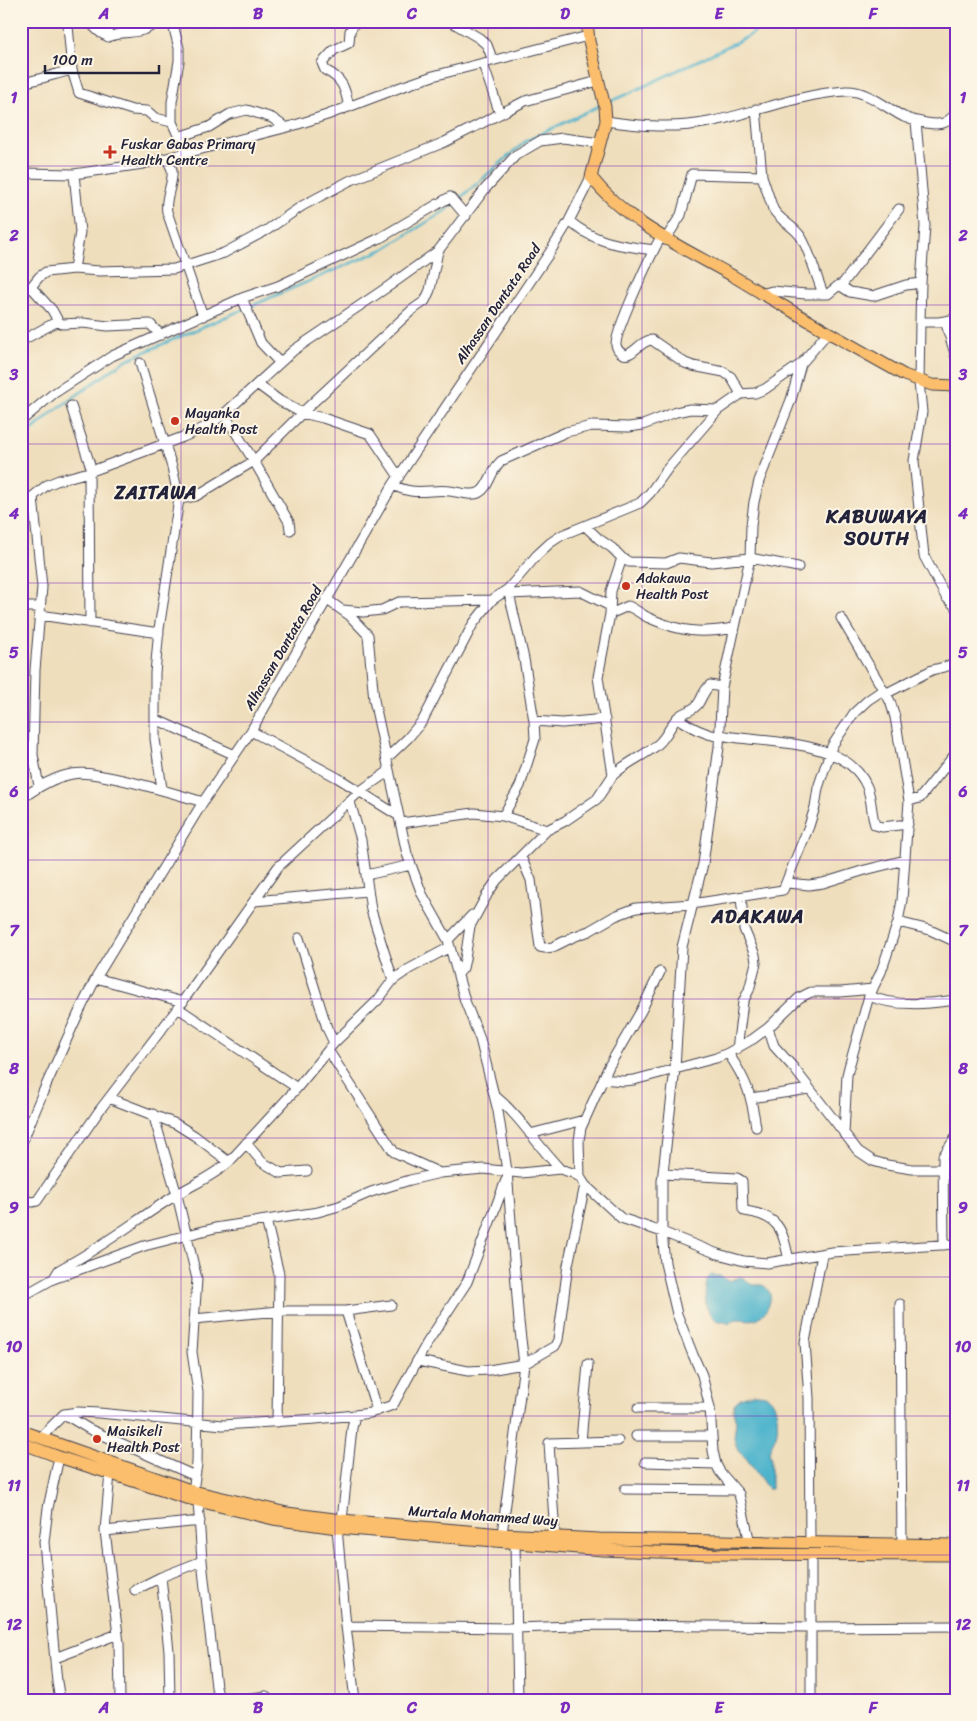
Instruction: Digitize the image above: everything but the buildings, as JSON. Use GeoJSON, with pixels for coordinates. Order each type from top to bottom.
{"type":"FeatureCollection","features":[{"type":"Feature","properties":{"kind":"main road"},"geometry":{"type":"LineString","coordinates":[[587,21],[588,36],[605,107],[606,121],[591,177],[626,212],[663,239],[904,375],[919,382],[932,385],[956,386]]}},
{"type":"Feature","properties":{"kind":"main road","name":"Murtala Mohammed Way"},"geometry":{"type":"LineString","coordinates":[[21,1431],[196,1496]]}},
{"type":"Feature","properties":{"kind":"main road","name":"Murtala Mohammed Way"},"geometry":{"type":"LineString","coordinates":[[21,1442],[59,1457],[110,1473],[273,1519],[502,1534],[750,1543],[811,1549],[956,1555]]}},
{"type":"Feature","properties":{"kind":"main road","name":"Murtala Mohammed Way"},"geometry":{"type":"LineString","coordinates":[[339,1524],[515,1543],[658,1552],[956,1546]]}},
{"type":"Feature","properties":{"kind":"street"},"geometry":{"type":"LineString","coordinates":[[76,21],[68,24],[68,26],[72,70],[79,93],[132,110],[147,111],[155,118],[172,122]]}},
{"type":"Feature","properties":{"kind":"street"},"geometry":{"type":"LineString","coordinates":[[88,21],[103,35],[108,37],[124,33],[141,32],[160,21]]}},
{"type":"Feature","properties":{"kind":"street"},"geometry":{"type":"LineString","coordinates":[[106,21],[108,37]]}},
{"type":"Feature","properties":{"kind":"street"},"geometry":{"type":"LineString","coordinates":[[172,21],[179,61],[172,102],[172,122],[177,133],[181,136],[186,153]]}},
{"type":"Feature","properties":{"kind":"street"},"geometry":{"type":"LineString","coordinates":[[349,107],[342,82],[334,74],[325,70],[322,63],[334,50],[349,43],[350,31],[356,21]]}},
{"type":"Feature","properties":{"kind":"street"},"geometry":{"type":"LineString","coordinates":[[450,21],[487,45],[493,61]]}},
{"type":"Feature","properties":{"kind":"street"},"geometry":{"type":"LineString","coordinates":[[21,173],[74,174],[144,164],[285,128],[417,82],[588,36]]}},
{"type":"Feature","properties":{"kind":"street"},"geometry":{"type":"LineString","coordinates":[[483,64],[500,114]]}},
{"type":"Feature","properties":{"kind":"street"},"geometry":{"type":"LineString","coordinates":[[21,83],[36,81],[45,76],[72,70]]}},
{"type":"Feature","properties":{"kind":"street"},"geometry":{"type":"LineString","coordinates":[[21,292],[31,287],[46,272],[74,269],[99,271],[174,269],[224,253],[267,230],[302,206],[349,181],[445,142],[525,101],[598,80]]}},
{"type":"Feature","properties":{"kind":"street"},"geometry":{"type":"LineString","coordinates":[[606,121],[637,126],[687,125],[709,122],[807,96],[848,91],[868,96],[903,117],[916,121],[941,125],[955,115]]}},
{"type":"Feature","properties":{"kind":"street"},"geometry":{"type":"LineString","coordinates":[[756,109],[762,176],[776,214],[796,231],[802,239],[823,293]]}},
{"type":"Feature","properties":{"kind":"street"},"geometry":{"type":"LineString","coordinates":[[181,136],[209,128],[230,114],[247,110],[272,118],[285,128]]}},
{"type":"Feature","properties":{"kind":"street"},"geometry":{"type":"LineString","coordinates":[[21,120],[21,140]]}},
{"type":"Feature","properties":{"kind":"street"},"geometry":{"type":"LineString","coordinates":[[916,121],[925,226],[921,283],[919,382],[922,412],[914,461],[924,556],[946,597],[956,607]]}},
{"type":"Feature","properties":{"kind":"street"},"geometry":{"type":"LineString","coordinates":[[39,786],[33,755],[35,670],[42,587],[25,500],[47,485],[59,480],[91,471],[206,427],[224,414],[294,350],[438,251],[466,216],[485,188],[516,155],[540,141],[564,138],[600,143]]}},
{"type":"Feature","properties":{"kind":"street"},"geometry":{"type":"LineString","coordinates":[[167,158],[172,170],[167,197],[167,212],[203,316]]}},
{"type":"Feature","properties":{"kind":"street"},"geometry":{"type":"LineString","coordinates":[[74,174],[80,232],[74,269]]}},
{"type":"Feature","properties":{"kind":"street"},"geometry":{"type":"LineString","coordinates":[[741,394],[731,377],[724,372],[685,363],[652,340],[644,341],[628,355],[624,355],[619,352],[617,347],[617,337],[653,250],[681,215],[692,174],[762,176]]}},
{"type":"Feature","properties":{"kind":"street","name":"Alhassan Dantata Road"},"geometry":{"type":"LineString","coordinates":[[21,1145],[47,1082],[96,978],[203,802],[251,731],[393,485],[570,221],[591,177]]}},
{"type":"Feature","properties":{"kind":"street"},"geometry":{"type":"LineString","coordinates":[[21,421],[53,394],[112,356],[203,316],[245,304],[278,286],[454,201],[466,216]]}},
{"type":"Feature","properties":{"kind":"street"},"geometry":{"type":"LineString","coordinates":[[841,286],[899,209]]}},
{"type":"Feature","properties":{"kind":"street"},"geometry":{"type":"LineString","coordinates":[[570,221],[583,232],[606,242],[653,250]]}},
{"type":"Feature","properties":{"kind":"street"},"geometry":{"type":"LineString","coordinates":[[178,499],[196,496],[254,461],[302,413],[412,310],[425,302],[430,290],[438,251]]}},
{"type":"Feature","properties":{"kind":"street"},"geometry":{"type":"LineString","coordinates":[[761,294],[772,291],[806,294],[830,293],[837,285],[850,292],[874,296],[906,285],[921,283]]}},
{"type":"Feature","properties":{"kind":"street"},"geometry":{"type":"LineString","coordinates":[[31,287],[63,325],[83,323],[108,326],[150,324],[161,335]]}},
{"type":"Feature","properties":{"kind":"street"},"geometry":{"type":"LineString","coordinates":[[245,304],[261,342],[279,362]]}},
{"type":"Feature","properties":{"kind":"street"},"geometry":{"type":"LineString","coordinates":[[920,322],[956,319]]}},
{"type":"Feature","properties":{"kind":"street"},"geometry":{"type":"LineString","coordinates":[[21,341],[58,321]]}},
{"type":"Feature","properties":{"kind":"street"},"geometry":{"type":"LineString","coordinates":[[946,321],[956,357]]}},
{"type":"Feature","properties":{"kind":"street"},"geometry":{"type":"LineString","coordinates":[[508,592],[536,555],[550,543],[562,535],[640,503],[718,410],[741,394],[755,393],[765,389],[801,364],[828,332]]}},
{"type":"Feature","properties":{"kind":"street"},"geometry":{"type":"LineString","coordinates":[[140,363],[172,467],[178,499],[155,673],[155,740],[162,789]]}},
{"type":"Feature","properties":{"kind":"street"},"geometry":{"type":"LineString","coordinates":[[750,1543],[742,1505],[736,1490],[720,1472],[716,1464],[710,1408],[702,1374],[677,1314],[665,1263],[662,1232],[663,1174],[675,1069],[682,967],[681,956],[703,864],[720,736],[722,687],[750,558],[750,526],[759,481],[791,400],[801,364]]}},
{"type":"Feature","properties":{"kind":"street"},"geometry":{"type":"LineString","coordinates":[[257,384],[280,401],[302,413],[370,434],[399,477]]}},
{"type":"Feature","properties":{"kind":"street"},"geometry":{"type":"LineString","coordinates":[[71,406],[91,471],[90,623]]}},
{"type":"Feature","properties":{"kind":"street"},"geometry":{"type":"LineString","coordinates":[[393,485],[414,492],[448,490],[472,494],[479,493],[485,488],[494,467],[502,461],[566,432],[592,426],[643,426],[676,412],[690,409],[718,410]]}},
{"type":"Feature","properties":{"kind":"street"},"geometry":{"type":"LineString","coordinates":[[224,414],[254,461],[288,522],[290,530]]}},
{"type":"Feature","properties":{"kind":"street"},"geometry":{"type":"LineString","coordinates":[[585,526],[598,539],[629,562],[666,563],[678,558],[711,562],[750,558],[798,567]]}},
{"type":"Feature","properties":{"kind":"street"},"geometry":{"type":"LineString","coordinates":[[613,775],[598,677],[610,610],[611,591],[622,558]]}},
{"type":"Feature","properties":{"kind":"street"},"geometry":{"type":"LineString","coordinates":[[386,758],[408,738],[423,720],[473,624],[492,600],[508,592],[580,591],[610,610],[628,606],[665,625],[683,630],[704,632],[734,628]]}},
{"type":"Feature","properties":{"kind":"street"},"geometry":{"type":"LineString","coordinates":[[503,816],[520,786],[535,739],[524,659],[508,592]]}},
{"type":"Feature","properties":{"kind":"street"},"geometry":{"type":"LineString","coordinates":[[326,599],[343,610],[368,635],[374,700],[407,854],[422,894],[449,944],[465,1001],[480,1039],[498,1111],[507,1175],[524,1364],[502,1534]]}},
{"type":"Feature","properties":{"kind":"street"},"geometry":{"type":"LineString","coordinates":[[343,610],[363,612],[382,610],[399,602],[492,600]]}},
{"type":"Feature","properties":{"kind":"street"},"geometry":{"type":"LineString","coordinates":[[21,607],[90,623],[159,633]]}},
{"type":"Feature","properties":{"kind":"street"},"geometry":{"type":"LineString","coordinates":[[841,618],[890,701],[895,717],[909,801],[902,900],[898,922],[881,972],[871,993],[846,1076],[844,1134]]}},
{"type":"Feature","properties":{"kind":"street"},"geometry":{"type":"LineString","coordinates":[[522,857],[532,887],[540,947],[545,948],[553,947],[589,931],[615,916],[636,908],[692,904],[783,890],[809,826],[818,788],[832,746],[854,713],[868,700],[884,692],[932,670],[956,664]]}},
{"type":"Feature","properties":{"kind":"street"},"geometry":{"type":"LineString","coordinates":[[458,974],[463,968],[470,926],[497,880],[547,830],[565,821],[597,799],[613,775],[656,746],[669,732],[677,718],[698,704],[710,685],[722,687]]}},
{"type":"Feature","properties":{"kind":"street"},"geometry":{"type":"LineString","coordinates":[[677,718],[692,729],[708,735],[805,746],[845,760],[852,765],[867,786],[875,825],[882,827],[908,824]]}},
{"type":"Feature","properties":{"kind":"street"},"geometry":{"type":"LineString","coordinates":[[155,719],[235,755]]}},
{"type":"Feature","properties":{"kind":"street"},"geometry":{"type":"LineString","coordinates":[[534,721],[562,723],[605,719]]}},
{"type":"Feature","properties":{"kind":"street"},"geometry":{"type":"LineString","coordinates":[[251,731],[338,778],[400,820],[474,813],[503,816],[547,830]]}},
{"type":"Feature","properties":{"kind":"street"},"geometry":{"type":"LineString","coordinates":[[909,801],[920,798],[956,753]]}},
{"type":"Feature","properties":{"kind":"street"},"geometry":{"type":"LineString","coordinates":[[21,1199],[32,1202],[37,1200],[109,1098],[180,1005],[278,867],[359,792],[389,772]]}},
{"type":"Feature","properties":{"kind":"street"},"geometry":{"type":"LineString","coordinates":[[21,799],[39,786],[70,774],[80,773],[116,778],[162,789],[203,802]]}},
{"type":"Feature","properties":{"kind":"street"},"geometry":{"type":"LineString","coordinates":[[350,802],[361,840],[371,910],[393,980]]}},
{"type":"Feature","properties":{"kind":"street"},"geometry":{"type":"LineString","coordinates":[[787,883],[809,885],[822,883],[905,860]]}},
{"type":"Feature","properties":{"kind":"street"},"geometry":{"type":"LineString","coordinates":[[366,876],[411,866]]}},
{"type":"Feature","properties":{"kind":"street"},"geometry":{"type":"LineString","coordinates":[[254,901],[368,891]]}},
{"type":"Feature","properties":{"kind":"street"},"geometry":{"type":"LineString","coordinates":[[741,897],[744,929],[756,963],[749,990],[743,1002],[732,1051],[751,1098],[756,1127]]}},
{"type":"Feature","properties":{"kind":"street"},"geometry":{"type":"LineString","coordinates":[[53,1279],[59,1270],[116,1236],[176,1194],[216,1173],[229,1162],[298,1088],[331,1046],[378,1000],[393,980],[449,944],[478,910]]}},
{"type":"Feature","properties":{"kind":"street"},"geometry":{"type":"LineString","coordinates":[[898,922],[930,930],[956,942]]}},
{"type":"Feature","properties":{"kind":"street"},"geometry":{"type":"LineString","coordinates":[[299,938],[331,1046],[394,1152],[440,1173]]}},
{"type":"Feature","properties":{"kind":"street"},"geometry":{"type":"LineString","coordinates":[[418,1361],[468,1371],[489,1370],[524,1364],[555,1346],[558,1340],[582,1181],[579,1140],[584,1120],[609,1066],[641,1011],[660,972]]}},
{"type":"Feature","properties":{"kind":"street"},"geometry":{"type":"LineString","coordinates":[[96,978],[180,1005],[298,1088]]}},
{"type":"Feature","properties":{"kind":"street"},"geometry":{"type":"LineString","coordinates":[[603,1079],[634,1080],[732,1051],[768,1028],[799,998],[811,992],[871,993],[890,1002],[902,1003],[956,1000]]}},
{"type":"Feature","properties":{"kind":"street"},"geometry":{"type":"LineString","coordinates":[[768,1028],[774,1046],[793,1067],[858,1151],[873,1161],[887,1166],[912,1169],[944,1169]]}},
{"type":"Feature","properties":{"kind":"street"},"geometry":{"type":"LineString","coordinates":[[751,1098],[809,1088]]}},
{"type":"Feature","properties":{"kind":"street"},"geometry":{"type":"LineString","coordinates":[[494,1095],[516,1114],[530,1134],[560,1169],[582,1181],[621,1218],[718,1254],[744,1261],[767,1263],[832,1252],[956,1244]]}},
{"type":"Feature","properties":{"kind":"street"},"geometry":{"type":"LineString","coordinates":[[109,1098],[153,1114],[182,1128],[229,1162]]}},
{"type":"Feature","properties":{"kind":"street"},"geometry":{"type":"LineString","coordinates":[[153,1114],[197,1278],[192,1352],[198,1392],[196,1496],[216,1687],[220,1700]]}},
{"type":"Feature","properties":{"kind":"street"},"geometry":{"type":"LineString","coordinates":[[530,1134],[584,1120]]}},
{"type":"Feature","properties":{"kind":"street"},"geometry":{"type":"LineString","coordinates":[[944,1245],[943,1156],[956,1137]]}},
{"type":"Feature","properties":{"kind":"street"},"geometry":{"type":"LineString","coordinates":[[246,1143],[262,1162],[280,1174],[307,1171]]}},
{"type":"Feature","properties":{"kind":"street"},"geometry":{"type":"LineString","coordinates":[[21,1297],[53,1279],[144,1246],[186,1235],[318,1212],[410,1180],[440,1173],[484,1169],[507,1175],[560,1169]]}},
{"type":"Feature","properties":{"kind":"street"},"geometry":{"type":"LineString","coordinates":[[663,1174],[737,1178],[742,1181],[743,1209],[766,1215],[773,1220],[785,1242],[789,1260]]}},
{"type":"Feature","properties":{"kind":"street"},"geometry":{"type":"LineString","coordinates":[[40,1438],[64,1414],[99,1413],[223,1425],[355,1415],[389,1407],[396,1401],[427,1343],[467,1282],[507,1175]]}},
{"type":"Feature","properties":{"kind":"street"},"geometry":{"type":"LineString","coordinates":[[266,1220],[279,1274],[277,1422]]}},
{"type":"Feature","properties":{"kind":"street"},"geometry":{"type":"LineString","coordinates":[[811,1700],[809,1398],[805,1342],[822,1255]]}},
{"type":"Feature","properties":{"kind":"street"},"geometry":{"type":"LineString","coordinates":[[900,1304],[902,1546]]}},
{"type":"Feature","properties":{"kind":"street"},"geometry":{"type":"LineString","coordinates":[[194,1319],[279,1311],[346,1311],[391,1305]]}},
{"type":"Feature","properties":{"kind":"street"},"geometry":{"type":"LineString","coordinates":[[346,1311],[377,1411]]}},
{"type":"Feature","properties":{"kind":"street"},"geometry":{"type":"LineString","coordinates":[[581,1441],[588,1364]]}},
{"type":"Feature","properties":{"kind":"street"},"geometry":{"type":"LineString","coordinates":[[638,1408],[710,1408]]}},
{"type":"Feature","properties":{"kind":"street"},"geometry":{"type":"LineString","coordinates":[[64,1414],[90,1429],[195,1476]]}},
{"type":"Feature","properties":{"kind":"street"},"geometry":{"type":"LineString","coordinates":[[355,1415],[339,1524],[346,1626],[355,1700]]}},
{"type":"Feature","properties":{"kind":"street"},"geometry":{"type":"LineString","coordinates":[[636,1436],[712,1436]]}},
{"type":"Feature","properties":{"kind":"street"},"geometry":{"type":"LineString","coordinates":[[556,1536],[548,1443],[618,1441]]}},
{"type":"Feature","properties":{"kind":"street"},"geometry":{"type":"LineString","coordinates":[[59,1457],[48,1508],[44,1542],[60,1700]]}},
{"type":"Feature","properties":{"kind":"street"},"geometry":{"type":"LineString","coordinates":[[646,1462],[716,1464]]}},
{"type":"Feature","properties":{"kind":"street"},"geometry":{"type":"LineString","coordinates":[[110,1473],[104,1531],[118,1634],[120,1700]]}},
{"type":"Feature","properties":{"kind":"street"},"geometry":{"type":"LineString","coordinates":[[625,1489],[736,1490]]}},
{"type":"Feature","properties":{"kind":"street"},"geometry":{"type":"LineString","coordinates":[[104,1531],[200,1521]]}},
{"type":"Feature","properties":{"kind":"street"},"geometry":{"type":"LineString","coordinates":[[515,1543],[518,1700]]}},
{"type":"Feature","properties":{"kind":"street"},"geometry":{"type":"LineString","coordinates":[[135,1590],[161,1577],[202,1561]]}},
{"type":"Feature","properties":{"kind":"street"},"geometry":{"type":"LineString","coordinates":[[161,1577],[169,1651],[170,1700]]}},
{"type":"Feature","properties":{"kind":"street"},"geometry":{"type":"LineString","coordinates":[[346,1626],[516,1628],[601,1625],[956,1626]]}},
{"type":"Feature","properties":{"kind":"street"},"geometry":{"type":"LineString","coordinates":[[55,1658],[118,1634]]}},
{"type":"Feature","properties":{"kind":"street"},"geometry":{"type":"LineString","coordinates":[[237,1700],[266,1696],[270,1700]]}},
{"type":"Feature","properties":{"kind":"water"},"geometry":{"type":"Polygon","coordinates":[[[711,1275],[720,1276],[729,1281],[742,1277],[751,1284],[764,1286],[770,1293],[769,1306],[756,1319],[737,1319],[728,1324],[725,1321],[718,1321],[712,1318],[705,1299],[706,1284],[711,1275]]]}},
{"type":"Feature","properties":{"kind":"water"},"geometry":{"type":"Polygon","coordinates":[[[753,1394],[769,1397],[776,1410],[777,1432],[769,1451],[771,1460],[771,1489],[768,1489],[746,1458],[738,1451],[734,1438],[736,1421],[733,1411],[734,1404],[740,1398],[753,1394]]]}},
{"type":"Feature","properties":{"kind":"waterway"},"geometry":{"type":"LineString","coordinates":[[606,103],[747,37],[773,21]]}},
{"type":"Feature","properties":{"kind":"waterway"},"geometry":{"type":"LineString","coordinates":[[457,201],[526,141],[601,105]]}},
{"type":"Feature","properties":{"kind":"waterway"},"geometry":{"type":"LineString","coordinates":[[249,307],[384,249],[453,205]]}},
{"type":"Feature","properties":{"kind":"waterway"},"geometry":{"type":"LineString","coordinates":[[21,440],[53,412],[126,360],[244,309]]}},
{"type":"Feature","properties":{"kind":"place","name":"Fuskar Gabas Primary Health Centre"},"geometry":{"type":"Point","coordinates":[110,152]}},
{"type":"Feature","properties":{"kind":"place","name":"Mayanka Health Post"},"geometry":{"type":"Point","coordinates":[175,421]}},
{"type":"Feature","properties":{"kind":"place","name":"Adakawa Health Post"},"geometry":{"type":"Point","coordinates":[626,586]}},
{"type":"Feature","properties":{"kind":"place","name":"Maisikeli Health Post"},"geometry":{"type":"Point","coordinates":[97,1439]}},
{"type":"Feature","properties":{"kind":"district","name":"ZAITAWA"},"geometry":{"type":"Point","coordinates":[156,492]}},
{"type":"Feature","properties":{"kind":"district","name":"KABUWAYA SOUTH"},"geometry":{"type":"Point","coordinates":[877,527]}},
{"type":"Feature","properties":{"kind":"district","name":"ADAKAWA"},"geometry":{"type":"Point","coordinates":[758,916]}}]}
